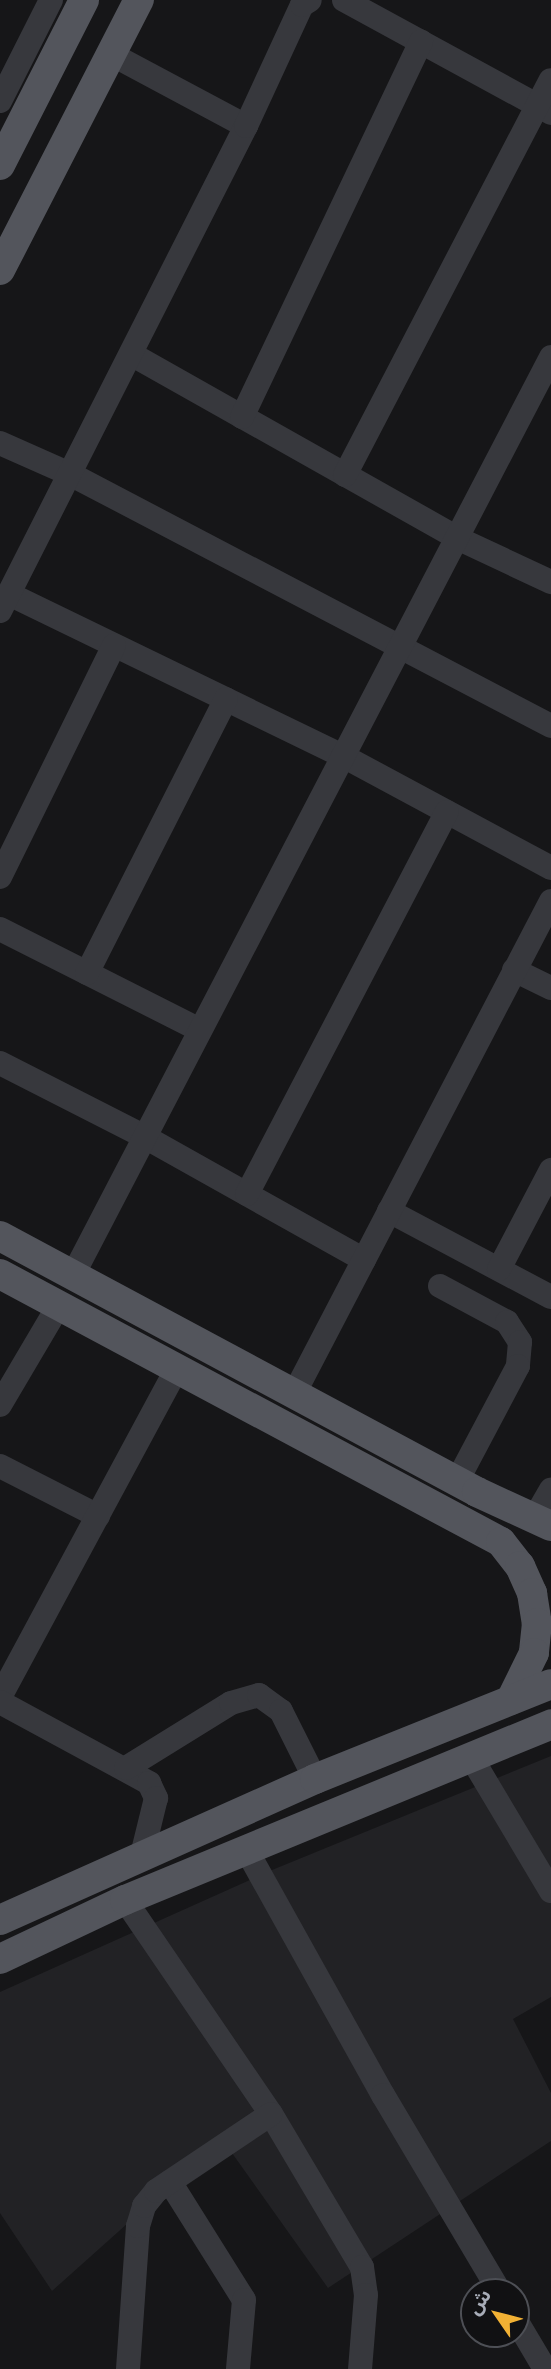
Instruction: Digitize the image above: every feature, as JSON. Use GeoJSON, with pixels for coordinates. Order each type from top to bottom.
{"type":"FeatureCollection","features":[{"type":"Feature","properties":{"kind":"main road"},"geometry":{"type":"LineString","coordinates":[[0,165],[84,0]]}},
{"type":"Feature","properties":{"kind":"main road"},"geometry":{"type":"LineString","coordinates":[[0,270],[139,0]]}},
{"type":"Feature","properties":{"kind":"main road"},"geometry":{"type":"LineString","coordinates":[[0,1236],[467,1486],[543,1522]]}},
{"type":"Feature","properties":{"kind":"main road"},"geometry":{"type":"LineString","coordinates":[[0,1273],[501,1542],[520,1566],[532,1593],[537,1623],[534,1653],[511,1700]]}},
{"type":"Feature","properties":{"kind":"main road"},"geometry":{"type":"LineString","coordinates":[[124,1340],[141,1312]]}},
{"type":"Feature","properties":{"kind":"main road"},"geometry":{"type":"LineString","coordinates":[[461,1519],[467,1486]]}},
{"type":"Feature","properties":{"kind":"main road"},"geometry":{"type":"LineString","coordinates":[[0,1920],[315,1779],[551,1684]]}},
{"type":"Feature","properties":{"kind":"main road"},"geometry":{"type":"LineString","coordinates":[[0,1959],[125,1900],[551,1724]]}},
{"type":"Feature","properties":{"kind":"main road"},"geometry":{"type":"LineString","coordinates":[[281,1795],[296,1828]]}},
{"type":"Feature","properties":{"kind":"street"},"geometry":{"type":"LineString","coordinates":[[0,101],[51,0]]}},
{"type":"Feature","properties":{"kind":"street"},"geometry":{"type":"LineString","coordinates":[[310,0],[302,5],[246,126],[4,603],[114,645],[226,699],[343,756],[551,868]]}},
{"type":"Feature","properties":{"kind":"street"},"geometry":{"type":"LineString","coordinates":[[345,0],[544,110]]}},
{"type":"Feature","properties":{"kind":"street"},"geometry":{"type":"LineString","coordinates":[[242,417],[421,42]]}},
{"type":"Feature","properties":{"kind":"street"},"geometry":{"type":"LineString","coordinates":[[111,54],[246,126]]}},
{"type":"Feature","properties":{"kind":"street"},"geometry":{"type":"LineString","coordinates":[[345,475],[544,110],[551,80]]}},
{"type":"Feature","properties":{"kind":"street"},"geometry":{"type":"LineString","coordinates":[[131,354],[457,538],[551,582]]}},
{"type":"Feature","properties":{"kind":"street"},"geometry":{"type":"LineString","coordinates":[[73,1275],[551,357]]}},
{"type":"Feature","properties":{"kind":"street"},"geometry":{"type":"LineString","coordinates":[[0,443],[70,474],[551,726]]}},
{"type":"Feature","properties":{"kind":"street"},"geometry":{"type":"LineString","coordinates":[[0,877],[114,645]]}},
{"type":"Feature","properties":{"kind":"street"},"geometry":{"type":"LineString","coordinates":[[87,972],[226,699]]}},
{"type":"Feature","properties":{"kind":"street"},"geometry":{"type":"LineString","coordinates":[[247,1194],[447,812]]}},
{"type":"Feature","properties":{"kind":"street"},"geometry":{"type":"LineString","coordinates":[[294,1394],[551,901]]}},
{"type":"Feature","properties":{"kind":"street"},"geometry":{"type":"LineString","coordinates":[[0,929],[200,1030]]}},
{"type":"Feature","properties":{"kind":"street"},"geometry":{"type":"LineString","coordinates":[[514,970],[551,988]]}},
{"type":"Feature","properties":{"kind":"street"},"geometry":{"type":"LineString","coordinates":[[0,1063],[145,1137],[364,1260]]}},
{"type":"Feature","properties":{"kind":"street"},"geometry":{"type":"LineString","coordinates":[[499,1269],[551,1170]]}},
{"type":"Feature","properties":{"kind":"street"},"geometry":{"type":"LineString","coordinates":[[388,1211],[551,1297]]}},
{"type":"Feature","properties":{"kind":"street"},"geometry":{"type":"LineString","coordinates":[[440,1286],[506,1322],[520,1342],[519,1366],[467,1486]]}},
{"type":"Feature","properties":{"kind":"street"},"geometry":{"type":"LineString","coordinates":[[0,1405],[59,1305]]}},
{"type":"Feature","properties":{"kind":"street"},"geometry":{"type":"LineString","coordinates":[[142,1855],[155,1792],[149,1783],[0,1699],[177,1368]]}},
{"type":"Feature","properties":{"kind":"street"},"geometry":{"type":"LineString","coordinates":[[0,1466],[98,1516]]}},
{"type":"Feature","properties":{"kind":"street"},"geometry":{"type":"LineString","coordinates":[[543,1522],[551,1490]]}},
{"type":"Feature","properties":{"kind":"street"},"geometry":{"type":"LineString","coordinates":[[126,1768],[231,1703],[259,1695],[281,1711],[315,1779]]}},
{"type":"Feature","properties":{"kind":"street"},"geometry":{"type":"LineString","coordinates":[[471,1756],[551,1891]]}},
{"type":"Feature","properties":{"kind":"street"},"geometry":{"type":"LineString","coordinates":[[246,1849],[383,2095],[492,2278]]}},
{"type":"Feature","properties":{"kind":"street"},"geometry":{"type":"LineString","coordinates":[[125,1900],[271,2114],[362,2267],[366,2295],[360,2369]]}},
{"type":"Feature","properties":{"kind":"street"},"geometry":{"type":"LineString","coordinates":[[128,2369],[138,2226],[144,2206],[170,2182],[271,2114]]}},
{"type":"Feature","properties":{"kind":"street"},"geometry":{"type":"LineString","coordinates":[[170,2182],[244,2300],[238,2369]]}},
{"type":"Feature","properties":{"kind":"street"},"geometry":{"type":"LineString","coordinates":[[530,2344],[545,2369]]}},
{"type":"Feature","properties":{"kind":"shaded area"},"geometry":{"type":"Polygon","coordinates":[[[551,1756],[551,1997],[513,2019],[551,2093],[551,2141],[328,2288],[222,2139],[52,2291],[0,2213],[0,1992],[272,1870],[551,1756]]]}}]}
